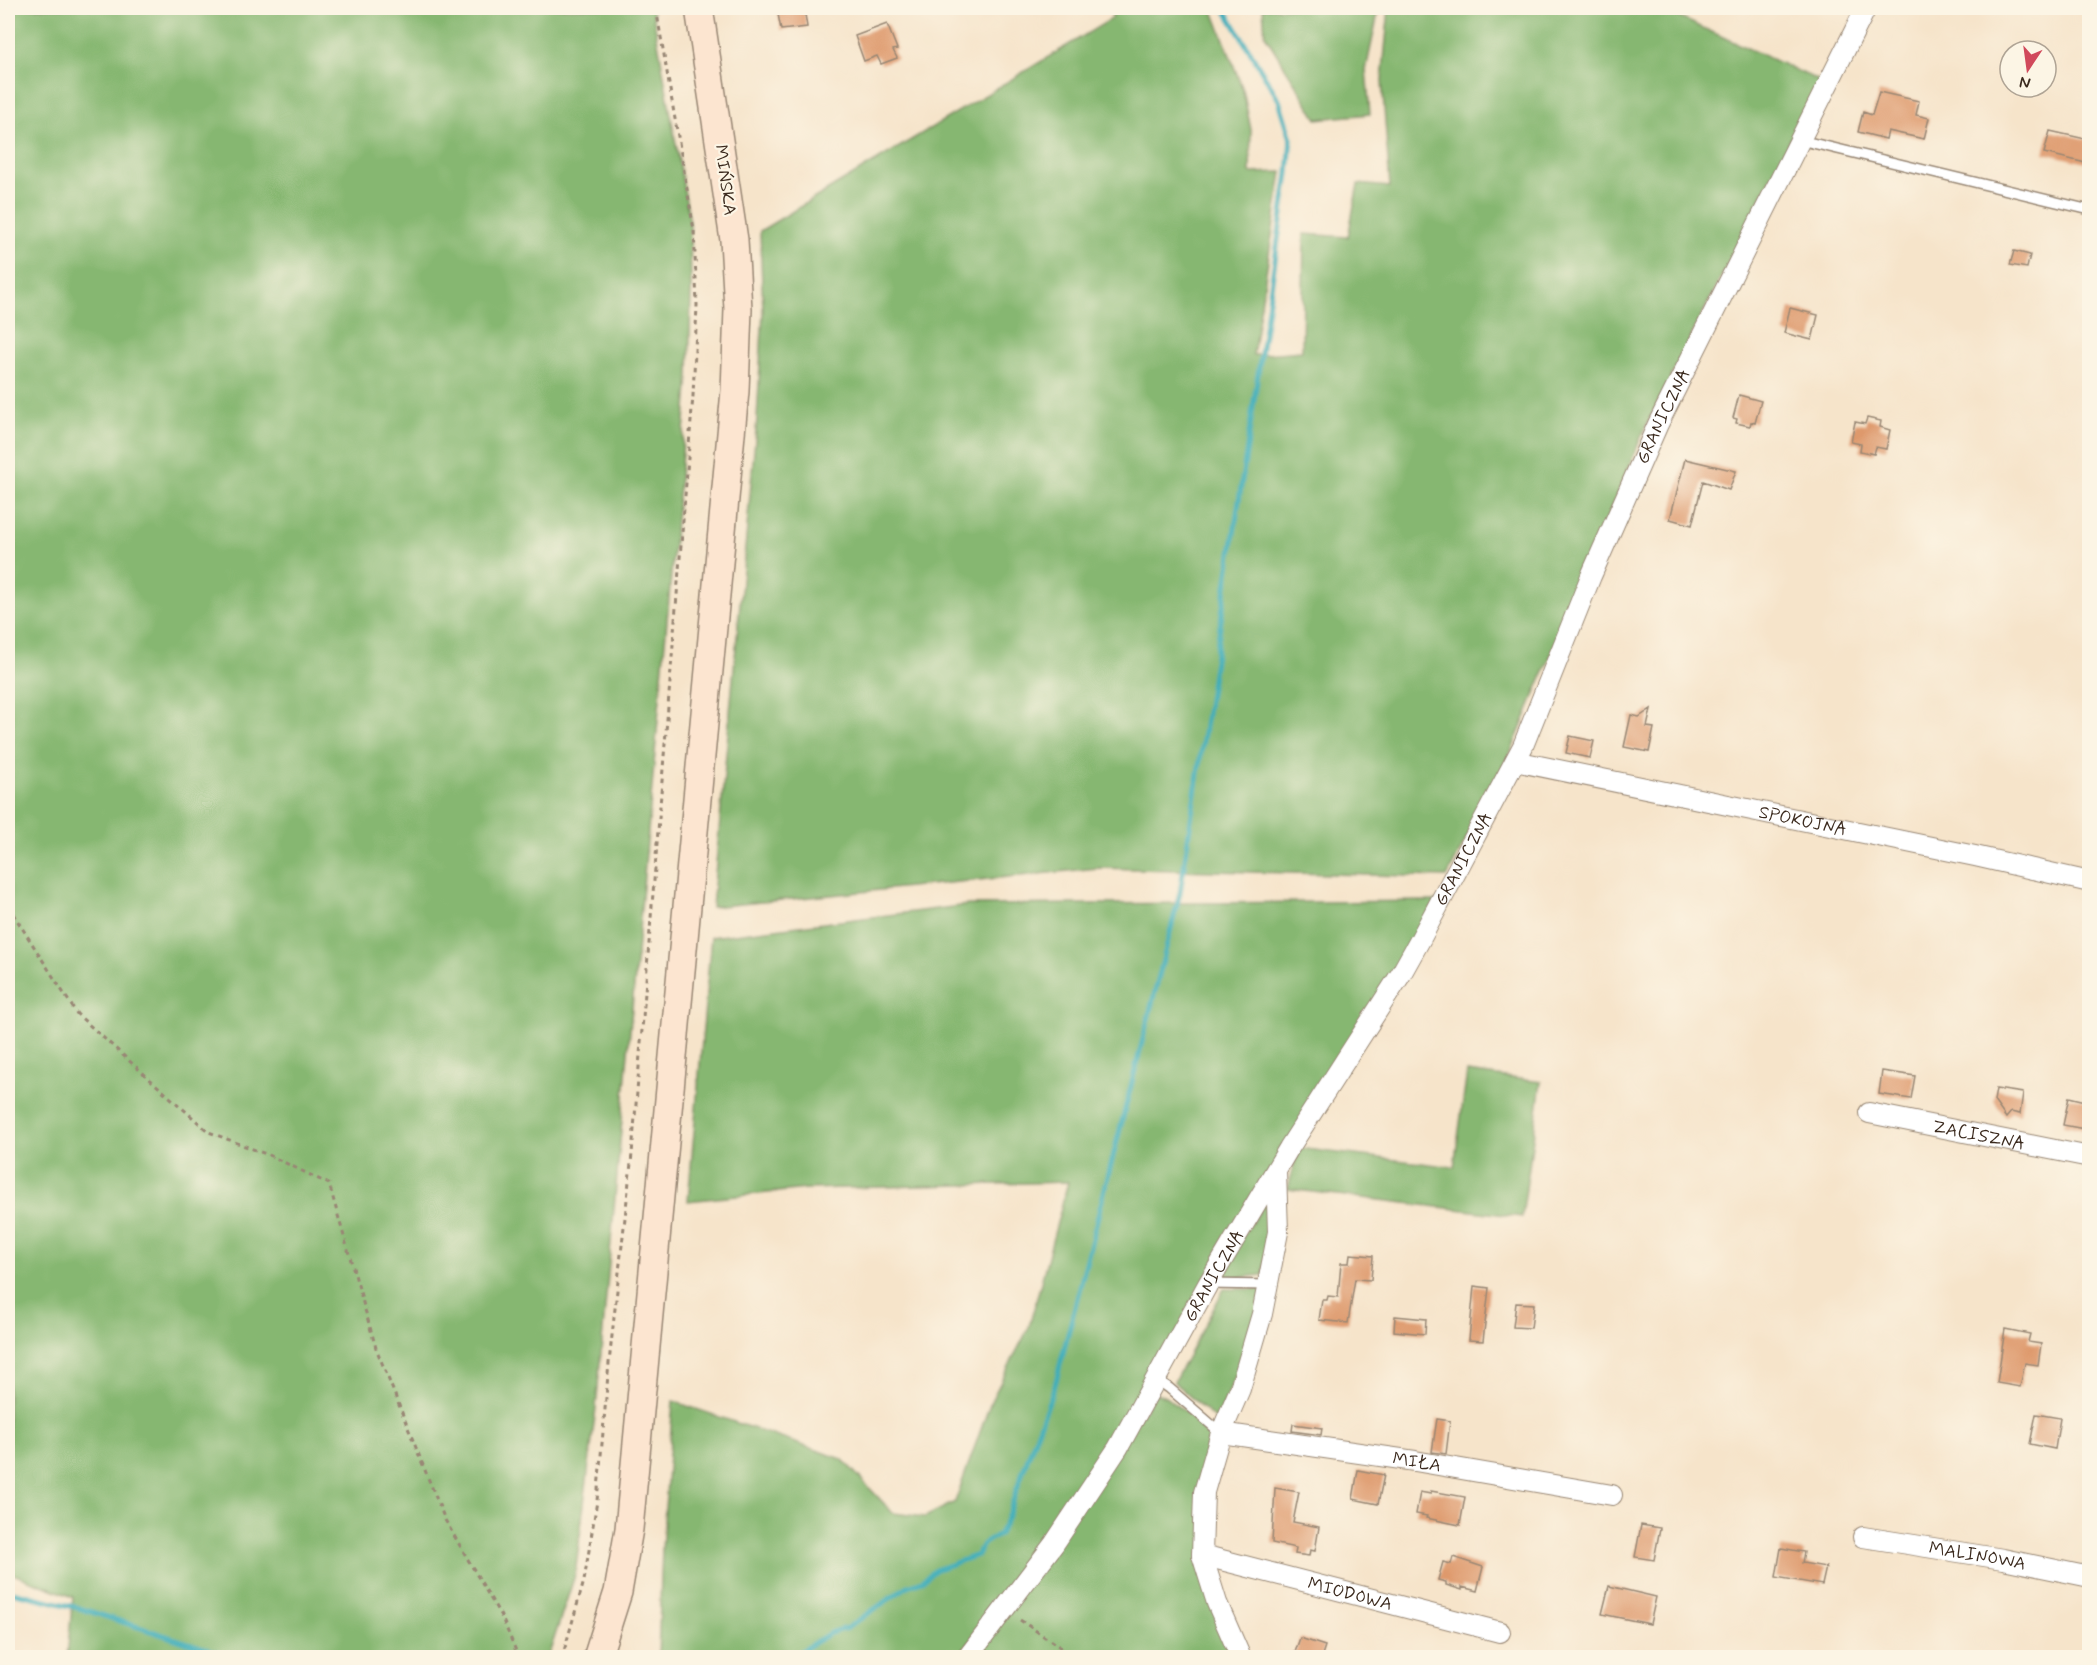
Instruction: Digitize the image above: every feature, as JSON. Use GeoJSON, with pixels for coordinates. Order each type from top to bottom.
{"type":"FeatureCollection","features":[{"type":"Feature","properties":{"kind":"main road","name":"MIŃSKA"},"geometry":{"type":"LineString","coordinates":[[597,1658],[618,1592],[629,1529],[729,455],[736,354],[737,300],[733,231],[699,8]]}},
{"type":"Feature","properties":{"kind":"street","name":"GRANICZNA"},"geometry":{"type":"LineString","coordinates":[[966,1658],[1054,1544],[1118,1448],[1208,1284],[1289,1148],[1401,974],[1470,849],[1515,761],[1591,576],[1658,424],[1866,8]]}},
{"type":"Feature","properties":{"kind":"street","name":"SPOKOJNA"},"geometry":{"type":"LineString","coordinates":[[1515,761],[1985,858],[2090,882]]}},
{"type":"Feature","properties":{"kind":"street","name":"ZACISZNA"},"geometry":{"type":"LineString","coordinates":[[1869,1113],[2090,1157]]}},
{"type":"Feature","properties":{"kind":"street"},"geometry":{"type":"LineString","coordinates":[[1241,1658],[1216,1603],[1202,1555],[1204,1492],[1221,1433],[1251,1356],[1268,1285],[1278,1232],[1276,1171]]}},
{"type":"Feature","properties":{"kind":"street","name":"MIŁA"},"geometry":{"type":"LineString","coordinates":[[1221,1433],[1415,1461],[1612,1496]]}},
{"type":"Feature","properties":{"kind":"street","name":"MALINOWA"},"geometry":{"type":"LineString","coordinates":[[1863,1537],[2003,1559],[2090,1577]]}},
{"type":"Feature","properties":{"kind":"street","name":"MIODOWA"},"geometry":{"type":"LineString","coordinates":[[1202,1555],[1500,1632]]}},
{"type":"Feature","properties":{"kind":"lane"},"geometry":{"type":"LineString","coordinates":[[1800,140],[2090,210]]}},
{"type":"Feature","properties":{"kind":"lane"},"geometry":{"type":"LineString","coordinates":[[1208,1284],[1268,1285]]}},
{"type":"Feature","properties":{"kind":"lane"},"geometry":{"type":"LineString","coordinates":[[1156,1379],[1221,1433]]}},
{"type":"Feature","properties":{"kind":"path"},"geometry":{"type":"LineString","coordinates":[[562,1658],[584,1581],[597,1501],[633,1143],[693,396],[698,305],[694,230],[656,8]]}},
{"type":"Feature","properties":{"kind":"path"},"geometry":{"type":"LineString","coordinates":[[8,906],[77,1014],[209,1132],[272,1156],[329,1185],[376,1348],[445,1520],[502,1618],[519,1658]]}},
{"type":"Feature","properties":{"kind":"path"},"geometry":{"type":"LineString","coordinates":[[1004,1610],[1076,1658]]}},
{"type":"Feature","properties":{"kind":"green space"},"geometry":{"type":"Polygon","coordinates":[[[8,8],[652,8],[690,223],[689,376],[596,1408],[575,1575],[548,1657],[67,1657],[73,1597],[8,1572],[8,8]]]}},
{"type":"Feature","properties":{"kind":"green space"},"geometry":{"type":"Polygon","coordinates":[[[1109,8],[1212,8],[1243,90],[1251,130],[1250,173],[1282,172],[1253,355],[1302,351],[1304,234],[1348,237],[1358,184],[1390,187],[1382,81],[1389,8],[1659,8],[1820,81],[1645,428],[1510,754],[1447,877],[1098,868],[712,907],[757,419],[763,311],[760,231],[1113,18],[1109,8]]]}},
{"type":"Feature","properties":{"kind":"green space"},"geometry":{"type":"Polygon","coordinates":[[[1263,8],[1379,8],[1366,70],[1370,114],[1317,119],[1265,35],[1263,8]]]}},
{"type":"Feature","properties":{"kind":"green space"},"geometry":{"type":"Polygon","coordinates":[[[1436,901],[1153,1376],[1083,1488],[1011,1590],[958,1657],[658,1658],[662,1549],[673,1401],[842,1459],[893,1513],[925,1517],[955,1502],[991,1401],[1029,1327],[1068,1182],[806,1189],[688,1201],[711,937],[969,905],[1436,901]]]}},
{"type":"Feature","properties":{"kind":"green space"},"geometry":{"type":"Polygon","coordinates":[[[1467,1072],[1541,1082],[1522,1217],[1288,1189],[1298,1148],[1454,1167],[1467,1072]]]}},
{"type":"Feature","properties":{"kind":"green space"},"geometry":{"type":"Polygon","coordinates":[[[1267,1199],[1275,1203],[1263,1275],[1214,1280],[1267,1199]]]}},
{"type":"Feature","properties":{"kind":"green space"},"geometry":{"type":"Polygon","coordinates":[[[1224,1289],[1262,1289],[1255,1328],[1217,1421],[1174,1382],[1224,1289]]]}},
{"type":"Feature","properties":{"kind":"green space"},"geometry":{"type":"Polygon","coordinates":[[[1156,1393],[1213,1432],[1200,1488],[1233,1657],[972,1658],[1156,1393]]]}},
{"type":"Feature","properties":{"kind":"building"},"geometry":{"type":"Polygon","coordinates":[[[782,8],[804,8],[807,27],[781,30],[778,14],[783,13],[782,8]]]}},
{"type":"Feature","properties":{"kind":"building"},"geometry":{"type":"Polygon","coordinates":[[[887,24],[897,49],[893,50],[897,58],[881,64],[877,56],[864,61],[855,36],[887,24]]]}},
{"type":"Feature","properties":{"kind":"building"},"geometry":{"type":"Polygon","coordinates":[[[1879,92],[1919,101],[1916,115],[1929,118],[1924,139],[1888,131],[1886,139],[1858,132],[1863,112],[1872,115],[1879,92]]]}},
{"type":"Feature","properties":{"kind":"building"},"geometry":{"type":"Polygon","coordinates":[[[2050,131],[2090,140],[2090,164],[2044,153],[2050,131]]]}},
{"type":"Feature","properties":{"kind":"building"},"geometry":{"type":"Polygon","coordinates":[[[2014,251],[2030,255],[2027,268],[2010,265],[2014,251]]]}},
{"type":"Feature","properties":{"kind":"building"},"geometry":{"type":"Polygon","coordinates":[[[1790,308],[1818,315],[1812,340],[1784,333],[1790,308]]]}},
{"type":"Feature","properties":{"kind":"building"},"geometry":{"type":"Polygon","coordinates":[[[1739,395],[1761,401],[1755,423],[1751,422],[1750,426],[1736,423],[1737,419],[1733,418],[1739,395]]]}},
{"type":"Feature","properties":{"kind":"building"},"geometry":{"type":"Polygon","coordinates":[[[1867,418],[1881,421],[1880,427],[1890,430],[1886,449],[1876,447],[1874,454],[1860,451],[1861,444],[1851,442],[1855,422],[1865,424],[1867,418]]]}},
{"type":"Feature","properties":{"kind":"building"},"geometry":{"type":"Polygon","coordinates":[[[1685,459],[1736,471],[1729,490],[1703,481],[1692,525],[1670,519],[1685,459]]]}},
{"type":"Feature","properties":{"kind":"building"},"geometry":{"type":"Polygon","coordinates":[[[1651,709],[1647,727],[1654,728],[1649,752],[1624,747],[1631,715],[1639,717],[1651,709]]]}},
{"type":"Feature","properties":{"kind":"building"},"geometry":{"type":"Polygon","coordinates":[[[1570,736],[1594,741],[1590,758],[1566,753],[1570,736]]]}},
{"type":"Feature","properties":{"kind":"building"},"geometry":{"type":"Polygon","coordinates":[[[1882,1071],[1915,1076],[1911,1099],[1879,1094],[1882,1071]]]}},
{"type":"Feature","properties":{"kind":"building"},"geometry":{"type":"Polygon","coordinates":[[[1996,1089],[2023,1093],[2020,1114],[2011,1112],[2006,1118],[1994,1101],[1996,1089]]]}},
{"type":"Feature","properties":{"kind":"building"},"geometry":{"type":"Polygon","coordinates":[[[2069,1097],[2090,1102],[2090,1130],[2063,1125],[2069,1097]]]}},
{"type":"Feature","properties":{"kind":"building"},"geometry":{"type":"Polygon","coordinates":[[[1350,1254],[1373,1256],[1371,1280],[1355,1279],[1348,1323],[1319,1320],[1322,1300],[1327,1300],[1328,1296],[1338,1297],[1341,1263],[1349,1263],[1350,1254]]]}},
{"type":"Feature","properties":{"kind":"building"},"geometry":{"type":"Polygon","coordinates":[[[1474,1286],[1489,1288],[1483,1341],[1469,1340],[1474,1286]]]}},
{"type":"Feature","properties":{"kind":"building"},"geometry":{"type":"Polygon","coordinates":[[[1516,1303],[1534,1304],[1531,1328],[1513,1327],[1516,1303]]]}},
{"type":"Feature","properties":{"kind":"building"},"geometry":{"type":"Polygon","coordinates":[[[1395,1316],[1426,1319],[1425,1334],[1394,1331],[1395,1316]]]}},
{"type":"Feature","properties":{"kind":"building"},"geometry":{"type":"Polygon","coordinates":[[[2005,1329],[2030,1334],[2028,1342],[2041,1344],[2038,1365],[2025,1363],[2020,1387],[1997,1383],[2005,1329]]]}},
{"type":"Feature","properties":{"kind":"building"},"geometry":{"type":"Polygon","coordinates":[[[2036,1414],[2060,1418],[2055,1449],[2030,1444],[2036,1414]]]}},
{"type":"Feature","properties":{"kind":"building"},"geometry":{"type":"Polygon","coordinates":[[[1437,1419],[1450,1421],[1446,1454],[1432,1452],[1437,1419]]]}},
{"type":"Feature","properties":{"kind":"building"},"geometry":{"type":"Polygon","coordinates":[[[1293,1424],[1322,1428],[1321,1435],[1292,1431],[1293,1424]]]}},
{"type":"Feature","properties":{"kind":"building"},"geometry":{"type":"Polygon","coordinates":[[[1358,1470],[1384,1475],[1378,1504],[1353,1499],[1358,1470]]]}},
{"type":"Feature","properties":{"kind":"building"},"geometry":{"type":"Polygon","coordinates":[[[1275,1488],[1299,1492],[1293,1522],[1319,1527],[1315,1551],[1310,1550],[1309,1556],[1295,1554],[1296,1548],[1272,1543],[1275,1488]]]}},
{"type":"Feature","properties":{"kind":"building"},"geometry":{"type":"Polygon","coordinates":[[[1431,1491],[1465,1497],[1460,1525],[1416,1514],[1420,1492],[1431,1494],[1431,1491]]]}},
{"type":"Feature","properties":{"kind":"building"},"geometry":{"type":"Polygon","coordinates":[[[1641,1525],[1660,1528],[1654,1560],[1635,1557],[1641,1525]]]}},
{"type":"Feature","properties":{"kind":"building"},"geometry":{"type":"Polygon","coordinates":[[[1781,1548],[1804,1552],[1802,1563],[1826,1567],[1822,1585],[1776,1577],[1781,1548]]]}},
{"type":"Feature","properties":{"kind":"building"},"geometry":{"type":"Polygon","coordinates":[[[1453,1557],[1483,1567],[1477,1591],[1462,1587],[1462,1590],[1438,1580],[1443,1562],[1451,1564],[1453,1557]]]}},
{"type":"Feature","properties":{"kind":"building"},"geometry":{"type":"Polygon","coordinates":[[[1609,1586],[1656,1597],[1650,1624],[1602,1614],[1609,1586]]]}},
{"type":"Feature","properties":{"kind":"building"},"geometry":{"type":"Polygon","coordinates":[[[1300,1638],[1325,1646],[1321,1658],[1293,1658],[1300,1638]]]}},
{"type":"Feature","properties":{"kind":"waterway"},"geometry":{"type":"LineString","coordinates":[[790,1658],[830,1633],[847,1628],[908,1586],[922,1581],[935,1570],[977,1555],[983,1544],[999,1534],[1007,1519],[1055,1385],[1180,893],[1288,174],[1291,139],[1279,100],[1224,8]]}},
{"type":"Feature","properties":{"kind":"waterway"},"geometry":{"type":"LineString","coordinates":[[8,1591],[79,1608],[235,1658]]}}]}
